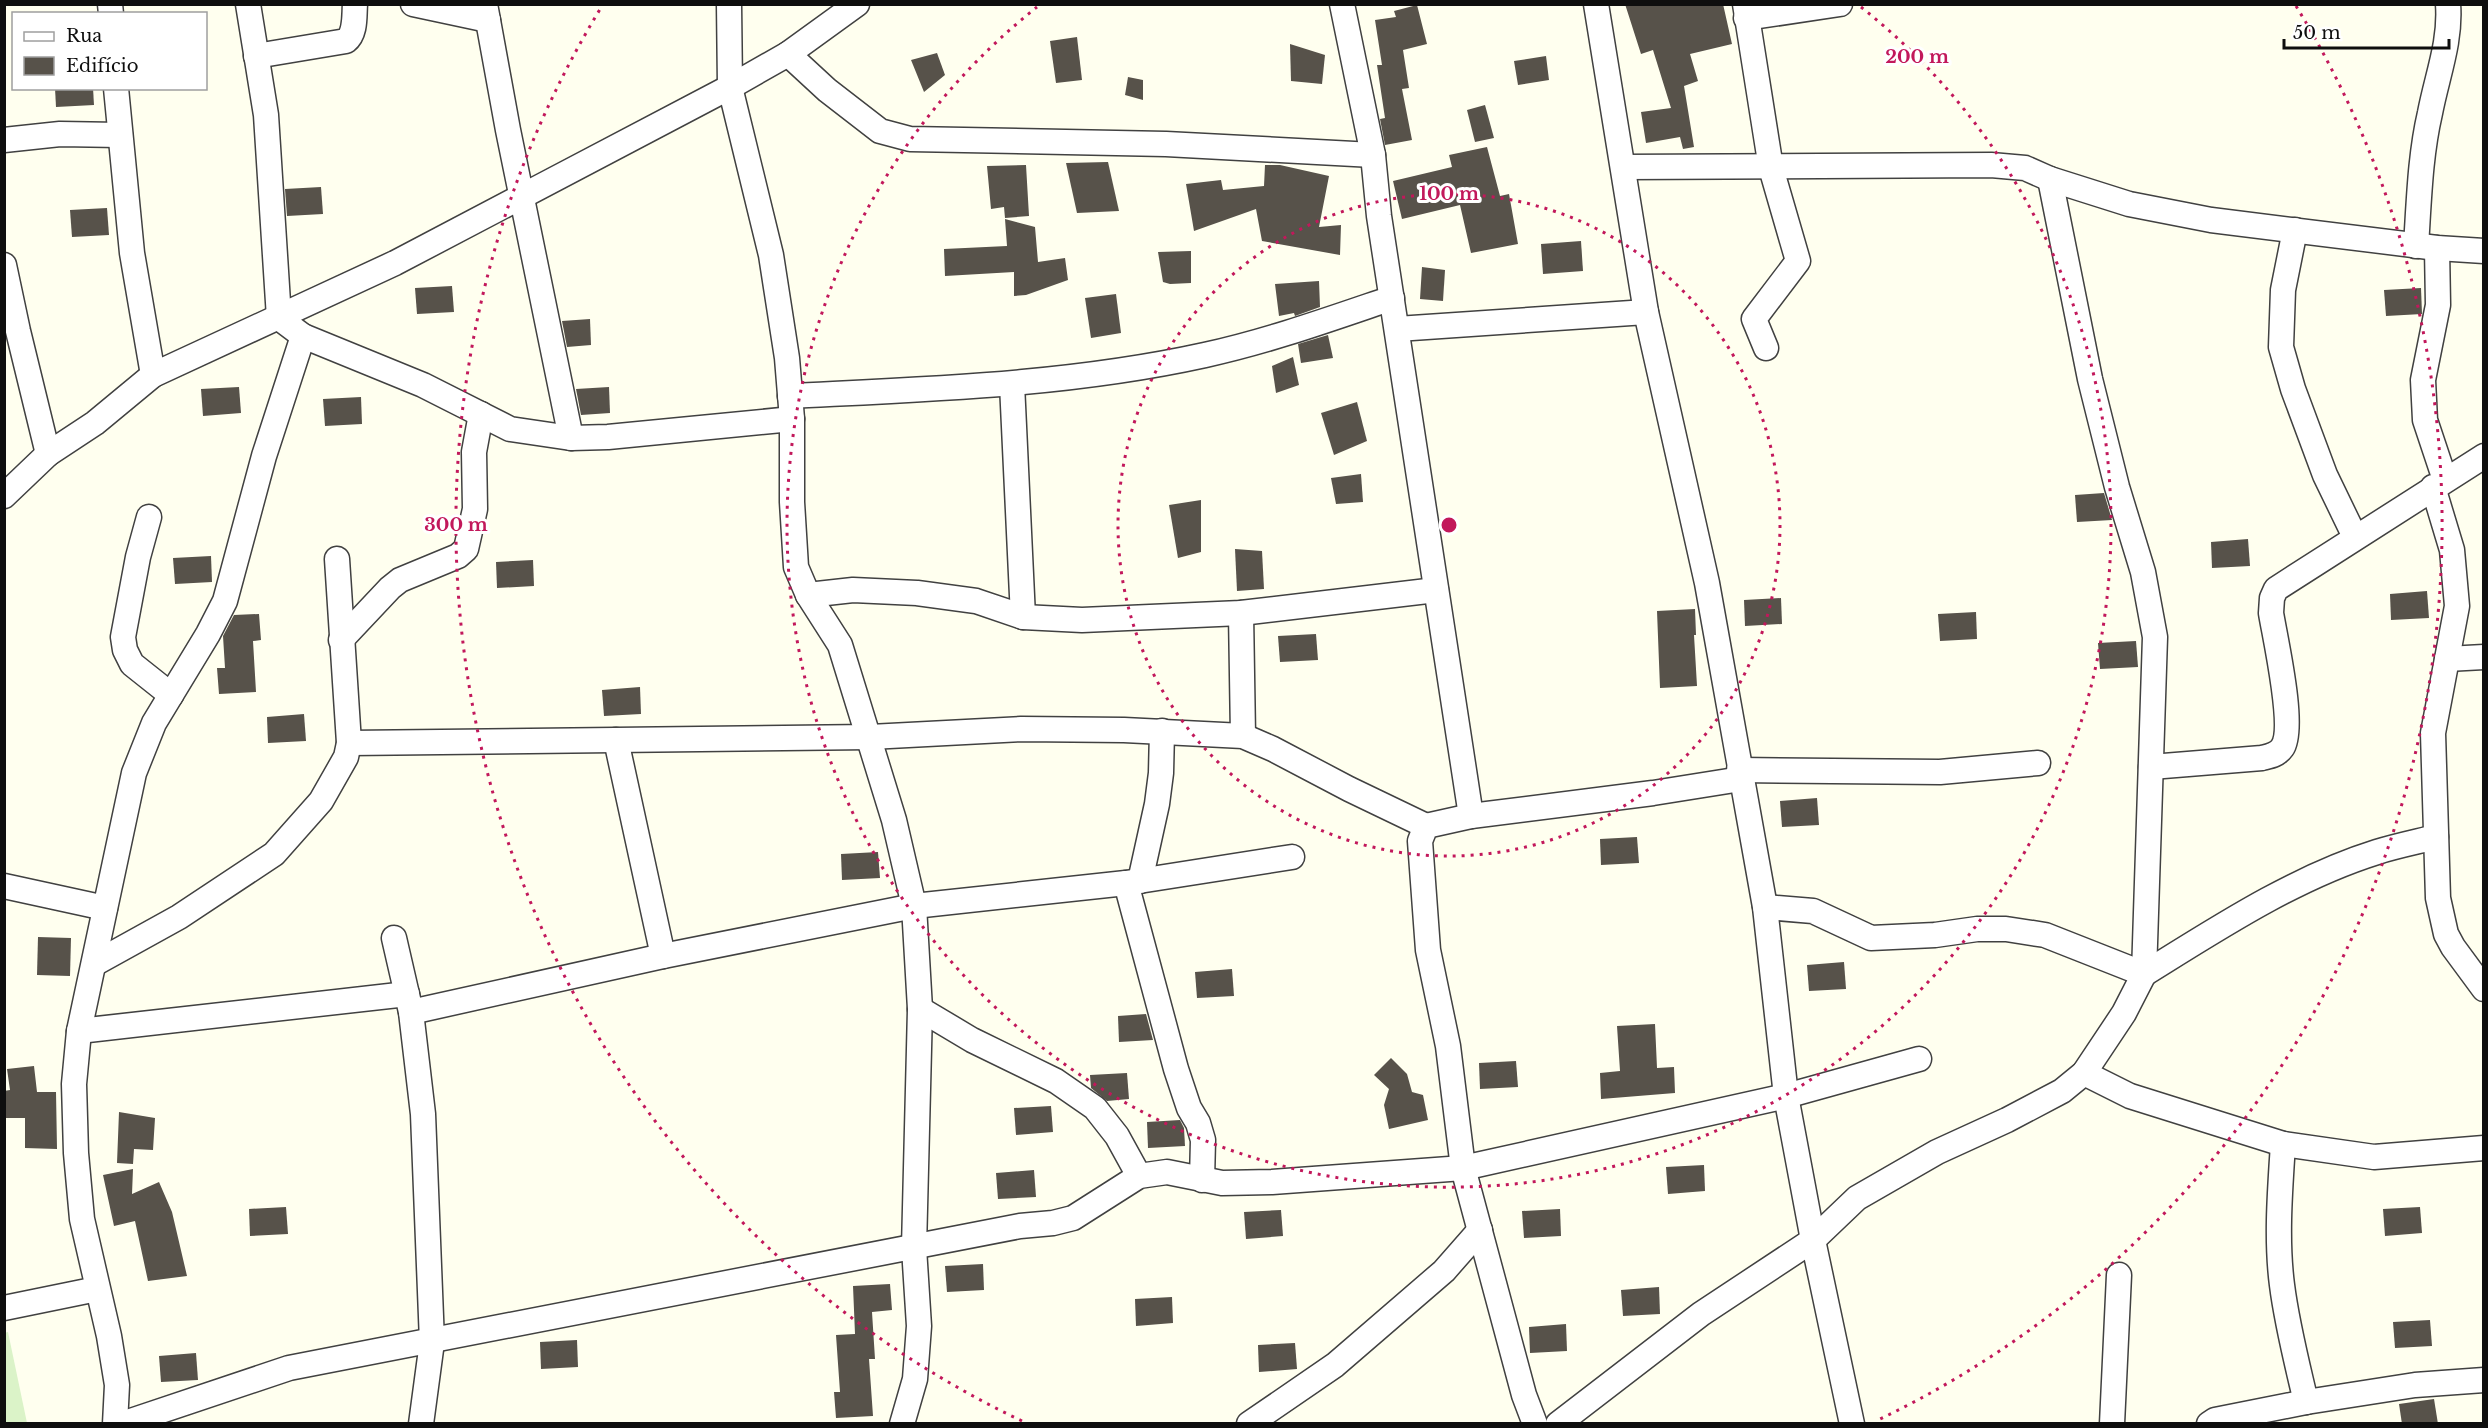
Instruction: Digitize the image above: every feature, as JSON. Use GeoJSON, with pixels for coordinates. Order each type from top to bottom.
{"type":"FeatureCollection","features":[{"type":"Feature","properties":{"kind":"street"},"geometry":{"type":"LineString","coordinates":[[248,4],[266,115],[279,318],[303,336],[423,385],[510,429],[571,438],[608,437],[791,407],[1107,372],[1205,355],[1282,334],[1392,298]]}},
{"type":"Feature","properties":{"kind":"street"},"geometry":{"type":"LineString","coordinates":[[256,56],[346,41],[351,37],[355,4]]}},
{"type":"Feature","properties":{"kind":"street"},"geometry":{"type":"LineString","coordinates":[[413,4],[487,12],[508,130],[571,438]]}},
{"type":"Feature","properties":{"kind":"street"},"geometry":{"type":"LineString","coordinates":[[729,4],[730,87],[771,255],[787,358],[791,407],[792,502],[796,567],[808,595],[840,645],[894,820],[914,906],[920,1009],[914,1248],[919,1326],[915,1379],[902,1424]]}},
{"type":"Feature","properties":{"kind":"street"},"geometry":{"type":"LineString","coordinates":[[4,496],[48,454],[95,423],[153,375],[395,263],[730,87],[788,54],[857,4]]}},
{"type":"Feature","properties":{"kind":"street"},"geometry":{"type":"LineString","coordinates":[[1342,4],[1373,155],[1379,216],[1471,816]]}},
{"type":"Feature","properties":{"kind":"street"},"geometry":{"type":"LineString","coordinates":[[1596,4],[1646,312],[1707,583],[1740,775],[1766,907],[1786,1095],[1813,1240],[1852,1424]]}},
{"type":"Feature","properties":{"kind":"street"},"geometry":{"type":"LineString","coordinates":[[1766,348],[1754,319],[1798,261],[1771,168],[1746,11],[1840,4]]}},
{"type":"Feature","properties":{"kind":"street"},"geometry":{"type":"LineString","coordinates":[[2448,4],[2450,26],[2421,164],[2426,247],[2438,305],[2423,380],[2425,420],[2452,550],[2457,606],[2433,733],[2438,898],[2446,934],[2463,963],[2483,986]]}},
{"type":"Feature","properties":{"kind":"street"},"geometry":{"type":"LineString","coordinates":[[788,54],[826,90],[880,131],[910,139],[1166,144],[1373,155]]}},
{"type":"Feature","properties":{"kind":"street"},"geometry":{"type":"LineString","coordinates":[[116,90],[132,253],[153,375]]}},
{"type":"Feature","properties":{"kind":"street"},"geometry":{"type":"LineString","coordinates":[[4,140],[60,134],[120,135]]}},
{"type":"Feature","properties":{"kind":"street"},"geometry":{"type":"LineString","coordinates":[[1623,167],[1771,168],[1990,165],[2025,168],[2050,179],[2129,204],[2211,220],[2426,247],[2484,251]]}},
{"type":"Feature","properties":{"kind":"street"},"geometry":{"type":"LineString","coordinates":[[1558,1424],[1701,1314],[1813,1240],[1857,1198],[1937,1152],[2007,1120],[2062,1091],[2084,1073],[2124,1013],[2144,974],[2156,637],[2143,572],[2118,487],[2091,379],[2050,179]]}},
{"type":"Feature","properties":{"kind":"street"},"geometry":{"type":"LineString","coordinates":[[2295,230],[2283,290],[2282,347],[2293,388],[2325,475],[2355,537]]}},
{"type":"Feature","properties":{"kind":"street"},"geometry":{"type":"LineString","coordinates":[[4,264],[11,333],[48,454]]}},
{"type":"Feature","properties":{"kind":"street"},"geometry":{"type":"LineString","coordinates":[[1397,329],[1646,312]]}},
{"type":"Feature","properties":{"kind":"street"},"geometry":{"type":"LineString","coordinates":[[115,1424],[117,1385],[109,1336],[82,1219],[76,1153],[74,1084],[79,1031],[134,773],[154,723],[208,634],[225,601],[264,456],[303,336]]}},
{"type":"Feature","properties":{"kind":"street"},"geometry":{"type":"LineString","coordinates":[[1012,384],[1023,617]]}},
{"type":"Feature","properties":{"kind":"street"},"geometry":{"type":"LineString","coordinates":[[341,640],[400,580],[458,556],[466,549],[475,509],[474,452],[481,414]]}},
{"type":"Feature","properties":{"kind":"street"},"geometry":{"type":"LineString","coordinates":[[2151,767],[2262,758],[2274,756],[2283,748],[2286,739],[2287,710],[2271,613],[2272,598],[2276,590],[2484,456]]}},
{"type":"Feature","properties":{"kind":"street"},"geometry":{"type":"LineString","coordinates":[[149,517],[138,557],[123,637],[125,650],[132,664],[171,695]]}},
{"type":"Feature","properties":{"kind":"street"},"geometry":{"type":"LineString","coordinates":[[94,964],[179,917],[274,854],[321,801],[346,757],[349,743],[337,559]]}},
{"type":"Feature","properties":{"kind":"street"},"geometry":{"type":"LineString","coordinates":[[808,595],[853,590],[917,593],[976,602],[1023,617],[1082,620],[1241,613],[1436,590]]}},
{"type":"Feature","properties":{"kind":"street"},"geometry":{"type":"LineString","coordinates":[[1241,613],[1243,736]]}},
{"type":"Feature","properties":{"kind":"street"},"geometry":{"type":"LineString","coordinates":[[2447,659],[2484,657]]}},
{"type":"Feature","properties":{"kind":"street"},"geometry":{"type":"LineString","coordinates":[[349,743],[870,737],[1021,729],[1162,731],[1243,736],[1426,826],[1471,816],[1653,793],[1740,775],[1940,772],[2038,763]]}},
{"type":"Feature","properties":{"kind":"street"},"geometry":{"type":"LineString","coordinates":[[1162,731],[1161,773],[1157,804],[1133,882],[1176,1069],[1203,1140],[1202,1180]]}},
{"type":"Feature","properties":{"kind":"street"},"geometry":{"type":"LineString","coordinates":[[616,740],[663,956]]}},
{"type":"Feature","properties":{"kind":"street"},"geometry":{"type":"LineString","coordinates":[[1426,826],[1420,841],[1419,859],[1428,950],[1448,1046],[1463,1168],[1524,1395],[1535,1424]]}},
{"type":"Feature","properties":{"kind":"street"},"geometry":{"type":"LineString","coordinates":[[2144,974],[2229,921],[2313,878],[2376,852],[2436,837]]}},
{"type":"Feature","properties":{"kind":"street"},"geometry":{"type":"LineString","coordinates":[[79,1031],[409,1003],[914,906],[1133,882],[1292,857]]}},
{"type":"Feature","properties":{"kind":"street"},"geometry":{"type":"LineString","coordinates":[[4,886],[105,908]]}},
{"type":"Feature","properties":{"kind":"street"},"geometry":{"type":"LineString","coordinates":[[1766,907],[1813,911],[1871,938],[1917,937],[1987,929],[2006,929],[2045,935],[2144,974]]}},
{"type":"Feature","properties":{"kind":"street"},"geometry":{"type":"LineString","coordinates":[[394,938],[409,1003],[423,1114],[432,1342],[421,1424]]}},
{"type":"Feature","properties":{"kind":"street"},"geometry":{"type":"LineString","coordinates":[[920,1009],[972,1040],[1056,1081],[1095,1108],[1117,1136],[1139,1176]]}},
{"type":"Feature","properties":{"kind":"street"},"geometry":{"type":"LineString","coordinates":[[122,1424],[289,1368],[1073,1218],[1139,1176],[1167,1172],[1222,1183],[1272,1182],[1463,1168],[1786,1095],[1919,1059]]}},
{"type":"Feature","properties":{"kind":"street"},"geometry":{"type":"LineString","coordinates":[[2084,1073],[2130,1096],[2283,1143],[2374,1157],[2484,1148]]}},
{"type":"Feature","properties":{"kind":"street"},"geometry":{"type":"LineString","coordinates":[[2283,1143],[2279,1223],[2282,1284],[2292,1346],[2306,1402]]}},
{"type":"Feature","properties":{"kind":"street"},"geometry":{"type":"LineString","coordinates":[[1249,1424],[1335,1365],[1444,1271],[1480,1230]]}},
{"type":"Feature","properties":{"kind":"street"},"geometry":{"type":"LineString","coordinates":[[2112,1424],[2119,1275]]}},
{"type":"Feature","properties":{"kind":"street"},"geometry":{"type":"LineString","coordinates":[[4,1308],[97,1288]]}},
{"type":"Feature","properties":{"kind":"street"},"geometry":{"type":"LineString","coordinates":[[2208,1424],[2215,1420],[2306,1402],[2415,1385],[2484,1380]]}},
{"type":"Feature","properties":{"kind":"green space"},"geometry":{"type":"Polygon","coordinates":[[[8,1332],[27,1423],[5,1423],[4,1333],[8,1332]]]}},
{"type":"Feature","properties":{"kind":"building"},"geometry":{"type":"Polygon","coordinates":[[[1625,4],[1723,4],[1732,44],[1690,54],[1698,81],[1684,86],[1694,147],[1683,149],[1680,137],[1646,143],[1641,112],[1671,108],[1653,50],[1641,54],[1625,4]]]}},
{"type":"Feature","properties":{"kind":"building"},"geometry":{"type":"Polygon","coordinates":[[[1417,5],[1427,44],[1403,50],[1409,88],[1402,89],[1412,140],[1385,145],[1380,119],[1385,118],[1377,65],[1382,65],[1375,20],[1396,17],[1394,11],[1417,5]]]}},
{"type":"Feature","properties":{"kind":"building"},"geometry":{"type":"Polygon","coordinates":[[[1077,37],[1082,80],[1056,83],[1050,41],[1077,37]]]}},
{"type":"Feature","properties":{"kind":"building"},"geometry":{"type":"Polygon","coordinates":[[[1290,44],[1325,55],[1322,84],[1291,81],[1290,44]]]}},
{"type":"Feature","properties":{"kind":"building"},"geometry":{"type":"Polygon","coordinates":[[[937,53],[945,75],[924,92],[911,60],[937,53]]]}},
{"type":"Feature","properties":{"kind":"building"},"geometry":{"type":"Polygon","coordinates":[[[1546,56],[1549,80],[1518,85],[1514,61],[1546,56]]]}},
{"type":"Feature","properties":{"kind":"building"},"geometry":{"type":"Polygon","coordinates":[[[1128,77],[1143,80],[1143,100],[1125,95],[1128,77]]]}},
{"type":"Feature","properties":{"kind":"building"},"geometry":{"type":"Polygon","coordinates":[[[55,90],[93,90],[94,105],[56,107],[55,90]]]}},
{"type":"Feature","properties":{"kind":"building"},"geometry":{"type":"Polygon","coordinates":[[[1485,105],[1494,138],[1475,142],[1467,110],[1485,105]]]}},
{"type":"Feature","properties":{"kind":"building"},"geometry":{"type":"Polygon","coordinates":[[[1487,147],[1500,196],[1509,194],[1518,244],[1471,253],[1460,205],[1402,219],[1393,181],[1452,167],[1449,155],[1487,147]]]}},
{"type":"Feature","properties":{"kind":"building"},"geometry":{"type":"Polygon","coordinates":[[[1108,162],[1119,211],[1077,213],[1066,163],[1108,162]]]}},
{"type":"Feature","properties":{"kind":"building"},"geometry":{"type":"Polygon","coordinates":[[[1026,165],[1029,216],[1005,218],[1004,207],[991,209],[987,166],[1026,165]]]}},
{"type":"Feature","properties":{"kind":"building"},"geometry":{"type":"Polygon","coordinates":[[[1265,165],[1280,165],[1329,176],[1319,227],[1341,225],[1340,255],[1262,241],[1256,209],[1194,231],[1186,184],[1221,180],[1223,190],[1264,186],[1265,165]]]}},
{"type":"Feature","properties":{"kind":"building"},"geometry":{"type":"Polygon","coordinates":[[[321,187],[323,214],[287,216],[285,189],[321,187]]]}},
{"type":"Feature","properties":{"kind":"building"},"geometry":{"type":"Polygon","coordinates":[[[107,208],[109,235],[72,237],[70,210],[107,208]]]}},
{"type":"Feature","properties":{"kind":"building"},"geometry":{"type":"Polygon","coordinates":[[[1005,219],[1035,227],[1038,262],[1065,258],[1068,280],[1026,295],[1014,296],[1014,272],[945,276],[944,249],[1007,246],[1005,219]]]}},
{"type":"Feature","properties":{"kind":"building"},"geometry":{"type":"Polygon","coordinates":[[[1581,241],[1583,271],[1543,274],[1541,244],[1581,241]]]}},
{"type":"Feature","properties":{"kind":"building"},"geometry":{"type":"Polygon","coordinates":[[[1191,251],[1191,283],[1163,282],[1158,252],[1191,251]]]}},
{"type":"Feature","properties":{"kind":"building"},"geometry":{"type":"Polygon","coordinates":[[[1422,267],[1445,270],[1443,301],[1420,299],[1422,267]]]}},
{"type":"Feature","properties":{"kind":"building"},"geometry":{"type":"Polygon","coordinates":[[[1319,281],[1320,307],[1295,316],[1294,313],[1279,316],[1275,284],[1319,281]]]}},
{"type":"Feature","properties":{"kind":"building"},"geometry":{"type":"Polygon","coordinates":[[[452,286],[454,312],[417,314],[415,288],[452,286]]]}},
{"type":"Feature","properties":{"kind":"building"},"geometry":{"type":"Polygon","coordinates":[[[2421,288],[2422,314],[2386,316],[2384,290],[2421,288]]]}},
{"type":"Feature","properties":{"kind":"building"},"geometry":{"type":"Polygon","coordinates":[[[1116,294],[1121,333],[1091,338],[1085,298],[1116,294]]]}},
{"type":"Feature","properties":{"kind":"building"},"geometry":{"type":"Polygon","coordinates":[[[590,319],[591,345],[567,347],[562,321],[590,319]]]}},
{"type":"Feature","properties":{"kind":"building"},"geometry":{"type":"Polygon","coordinates":[[[1328,335],[1333,358],[1301,363],[1298,344],[1328,335]]]}},
{"type":"Feature","properties":{"kind":"building"},"geometry":{"type":"Polygon","coordinates":[[[1293,357],[1299,385],[1276,393],[1272,366],[1293,357]]]}},
{"type":"Feature","properties":{"kind":"building"},"geometry":{"type":"Polygon","coordinates":[[[239,387],[241,413],[203,416],[201,389],[239,387]]]}},
{"type":"Feature","properties":{"kind":"building"},"geometry":{"type":"Polygon","coordinates":[[[609,387],[610,413],[581,415],[576,389],[609,387]]]}},
{"type":"Feature","properties":{"kind":"building"},"geometry":{"type":"Polygon","coordinates":[[[361,397],[362,424],[325,426],[323,399],[361,397]]]}},
{"type":"Feature","properties":{"kind":"building"},"geometry":{"type":"Polygon","coordinates":[[[1357,402],[1367,441],[1334,455],[1321,413],[1357,402]]]}},
{"type":"Feature","properties":{"kind":"building"},"geometry":{"type":"Polygon","coordinates":[[[1361,474],[1363,502],[1336,504],[1331,478],[1361,474]]]}},
{"type":"Feature","properties":{"kind":"building"},"geometry":{"type":"Polygon","coordinates":[[[2104,493],[2112,520],[2077,522],[2075,495],[2104,493]]]}},
{"type":"Feature","properties":{"kind":"building"},"geometry":{"type":"Polygon","coordinates":[[[1201,500],[1201,552],[1178,558],[1169,505],[1201,500]]]}},
{"type":"Feature","properties":{"kind":"building"},"geometry":{"type":"Polygon","coordinates":[[[2248,539],[2250,566],[2212,568],[2211,542],[2248,539]]]}},
{"type":"Feature","properties":{"kind":"building"},"geometry":{"type":"Polygon","coordinates":[[[1235,549],[1262,551],[1264,589],[1237,591],[1235,549]]]}},
{"type":"Feature","properties":{"kind":"building"},"geometry":{"type":"Polygon","coordinates":[[[211,556],[212,582],[175,584],[173,558],[211,556]]]}},
{"type":"Feature","properties":{"kind":"building"},"geometry":{"type":"Polygon","coordinates":[[[533,560],[534,586],[497,588],[496,562],[533,560]]]}},
{"type":"Feature","properties":{"kind":"building"},"geometry":{"type":"Polygon","coordinates":[[[2427,591],[2429,618],[2391,620],[2390,594],[2427,591]]]}},
{"type":"Feature","properties":{"kind":"building"},"geometry":{"type":"Polygon","coordinates":[[[1781,598],[1782,624],[1745,626],[1744,600],[1781,598]]]}},
{"type":"Feature","properties":{"kind":"building"},"geometry":{"type":"Polygon","coordinates":[[[1695,609],[1697,686],[1660,688],[1657,611],[1695,609]]]}},
{"type":"Feature","properties":{"kind":"building"},"geometry":{"type":"Polygon","coordinates":[[[1976,612],[1977,639],[1940,641],[1938,614],[1976,612]]]}},
{"type":"Feature","properties":{"kind":"building"},"geometry":{"type":"Polygon","coordinates":[[[259,614],[261,640],[253,641],[256,692],[219,694],[217,668],[225,668],[223,636],[234,615],[259,614]]]}},
{"type":"Feature","properties":{"kind":"building"},"geometry":{"type":"Polygon","coordinates":[[[1316,634],[1318,660],[1280,662],[1278,636],[1316,634]]]}},
{"type":"Feature","properties":{"kind":"building"},"geometry":{"type":"Polygon","coordinates":[[[2136,641],[2138,667],[2100,669],[2098,643],[2136,641]]]}},
{"type":"Feature","properties":{"kind":"building"},"geometry":{"type":"Polygon","coordinates":[[[640,687],[641,714],[604,716],[602,690],[640,687]]]}},
{"type":"Feature","properties":{"kind":"building"},"geometry":{"type":"Polygon","coordinates":[[[304,714],[306,741],[268,743],[267,717],[304,714]]]}},
{"type":"Feature","properties":{"kind":"building"},"geometry":{"type":"Polygon","coordinates":[[[1817,798],[1819,825],[1782,827],[1780,801],[1817,798]]]}},
{"type":"Feature","properties":{"kind":"building"},"geometry":{"type":"Polygon","coordinates":[[[1637,837],[1639,863],[1601,865],[1600,839],[1637,837]]]}},
{"type":"Feature","properties":{"kind":"building"},"geometry":{"type":"Polygon","coordinates":[[[878,852],[880,878],[842,880],[841,854],[878,852]]]}},
{"type":"Feature","properties":{"kind":"building"},"geometry":{"type":"Polygon","coordinates":[[[38,937],[71,938],[70,976],[37,975],[38,937]]]}},
{"type":"Feature","properties":{"kind":"building"},"geometry":{"type":"Polygon","coordinates":[[[1844,962],[1846,989],[1809,991],[1807,965],[1844,962]]]}},
{"type":"Feature","properties":{"kind":"building"},"geometry":{"type":"Polygon","coordinates":[[[1232,969],[1234,996],[1197,998],[1195,972],[1232,969]]]}},
{"type":"Feature","properties":{"kind":"building"},"geometry":{"type":"Polygon","coordinates":[[[1146,1014],[1153,1040],[1119,1042],[1118,1016],[1146,1014]]]}},
{"type":"Feature","properties":{"kind":"building"},"geometry":{"type":"Polygon","coordinates":[[[1655,1024],[1657,1068],[1674,1067],[1675,1093],[1601,1099],[1600,1073],[1620,1071],[1617,1026],[1655,1024]]]}},
{"type":"Feature","properties":{"kind":"building"},"geometry":{"type":"Polygon","coordinates":[[[1391,1058],[1407,1074],[1412,1092],[1423,1095],[1428,1120],[1389,1129],[1384,1105],[1389,1089],[1374,1075],[1391,1058]]]}},
{"type":"Feature","properties":{"kind":"building"},"geometry":{"type":"Polygon","coordinates":[[[1516,1061],[1518,1087],[1480,1089],[1479,1063],[1516,1061]]]}},
{"type":"Feature","properties":{"kind":"building"},"geometry":{"type":"Polygon","coordinates":[[[34,1066],[37,1092],[56,1092],[57,1149],[25,1148],[25,1118],[4,1118],[4,1091],[10,1090],[7,1069],[34,1066]]]}},
{"type":"Feature","properties":{"kind":"building"},"geometry":{"type":"Polygon","coordinates":[[[1127,1073],[1129,1099],[1107,1101],[1091,1088],[1090,1075],[1127,1073]]]}},
{"type":"Feature","properties":{"kind":"building"},"geometry":{"type":"Polygon","coordinates":[[[1051,1106],[1053,1132],[1016,1135],[1014,1108],[1051,1106]]]}},
{"type":"Feature","properties":{"kind":"building"},"geometry":{"type":"Polygon","coordinates":[[[119,1112],[155,1118],[153,1150],[134,1149],[133,1164],[117,1163],[119,1112]]]}},
{"type":"Feature","properties":{"kind":"building"},"geometry":{"type":"Polygon","coordinates":[[[1180,1120],[1184,1128],[1185,1146],[1148,1148],[1147,1122],[1180,1120]]]}},
{"type":"Feature","properties":{"kind":"building"},"geometry":{"type":"Polygon","coordinates":[[[1704,1165],[1705,1191],[1668,1194],[1666,1167],[1704,1165]]]}},
{"type":"Feature","properties":{"kind":"building"},"geometry":{"type":"Polygon","coordinates":[[[133,1169],[132,1194],[159,1182],[172,1212],[187,1276],[148,1281],[135,1221],[114,1226],[103,1175],[133,1169]]]}},
{"type":"Feature","properties":{"kind":"building"},"geometry":{"type":"Polygon","coordinates":[[[1034,1170],[1036,1197],[998,1199],[996,1173],[1034,1170]]]}},
{"type":"Feature","properties":{"kind":"building"},"geometry":{"type":"Polygon","coordinates":[[[286,1207],[288,1234],[250,1236],[249,1209],[286,1207]]]}},
{"type":"Feature","properties":{"kind":"building"},"geometry":{"type":"Polygon","coordinates":[[[2420,1207],[2422,1233],[2385,1236],[2383,1209],[2420,1207]]]}},
{"type":"Feature","properties":{"kind":"building"},"geometry":{"type":"Polygon","coordinates":[[[1560,1209],[1561,1236],[1524,1238],[1522,1211],[1560,1209]]]}},
{"type":"Feature","properties":{"kind":"building"},"geometry":{"type":"Polygon","coordinates":[[[1281,1210],[1283,1236],[1246,1239],[1244,1212],[1281,1210]]]}},
{"type":"Feature","properties":{"kind":"building"},"geometry":{"type":"Polygon","coordinates":[[[983,1264],[984,1290],[947,1292],[945,1266],[983,1264]]]}},
{"type":"Feature","properties":{"kind":"building"},"geometry":{"type":"Polygon","coordinates":[[[890,1284],[892,1310],[872,1312],[875,1359],[869,1359],[873,1416],[836,1418],[834,1392],[840,1392],[836,1335],[855,1334],[853,1286],[890,1284]]]}},
{"type":"Feature","properties":{"kind":"building"},"geometry":{"type":"Polygon","coordinates":[[[1659,1287],[1660,1314],[1623,1316],[1621,1290],[1659,1287]]]}},
{"type":"Feature","properties":{"kind":"building"},"geometry":{"type":"Polygon","coordinates":[[[1172,1297],[1173,1323],[1136,1326],[1135,1299],[1172,1297]]]}},
{"type":"Feature","properties":{"kind":"building"},"geometry":{"type":"Polygon","coordinates":[[[2430,1320],[2432,1346],[2395,1348],[2393,1322],[2430,1320]]]}},
{"type":"Feature","properties":{"kind":"building"},"geometry":{"type":"Polygon","coordinates":[[[1566,1324],[1567,1351],[1530,1353],[1529,1327],[1566,1324]]]}},
{"type":"Feature","properties":{"kind":"building"},"geometry":{"type":"Polygon","coordinates":[[[577,1340],[578,1367],[541,1369],[540,1342],[577,1340]]]}},
{"type":"Feature","properties":{"kind":"building"},"geometry":{"type":"Polygon","coordinates":[[[1295,1343],[1297,1369],[1259,1372],[1258,1345],[1295,1343]]]}},
{"type":"Feature","properties":{"kind":"building"},"geometry":{"type":"Polygon","coordinates":[[[196,1353],[198,1380],[161,1382],[159,1356],[196,1353]]]}},
{"type":"Feature","properties":{"kind":"building"},"geometry":{"type":"Polygon","coordinates":[[[2434,1399],[2438,1424],[2402,1424],[2399,1404],[2434,1399]]]}}]}
